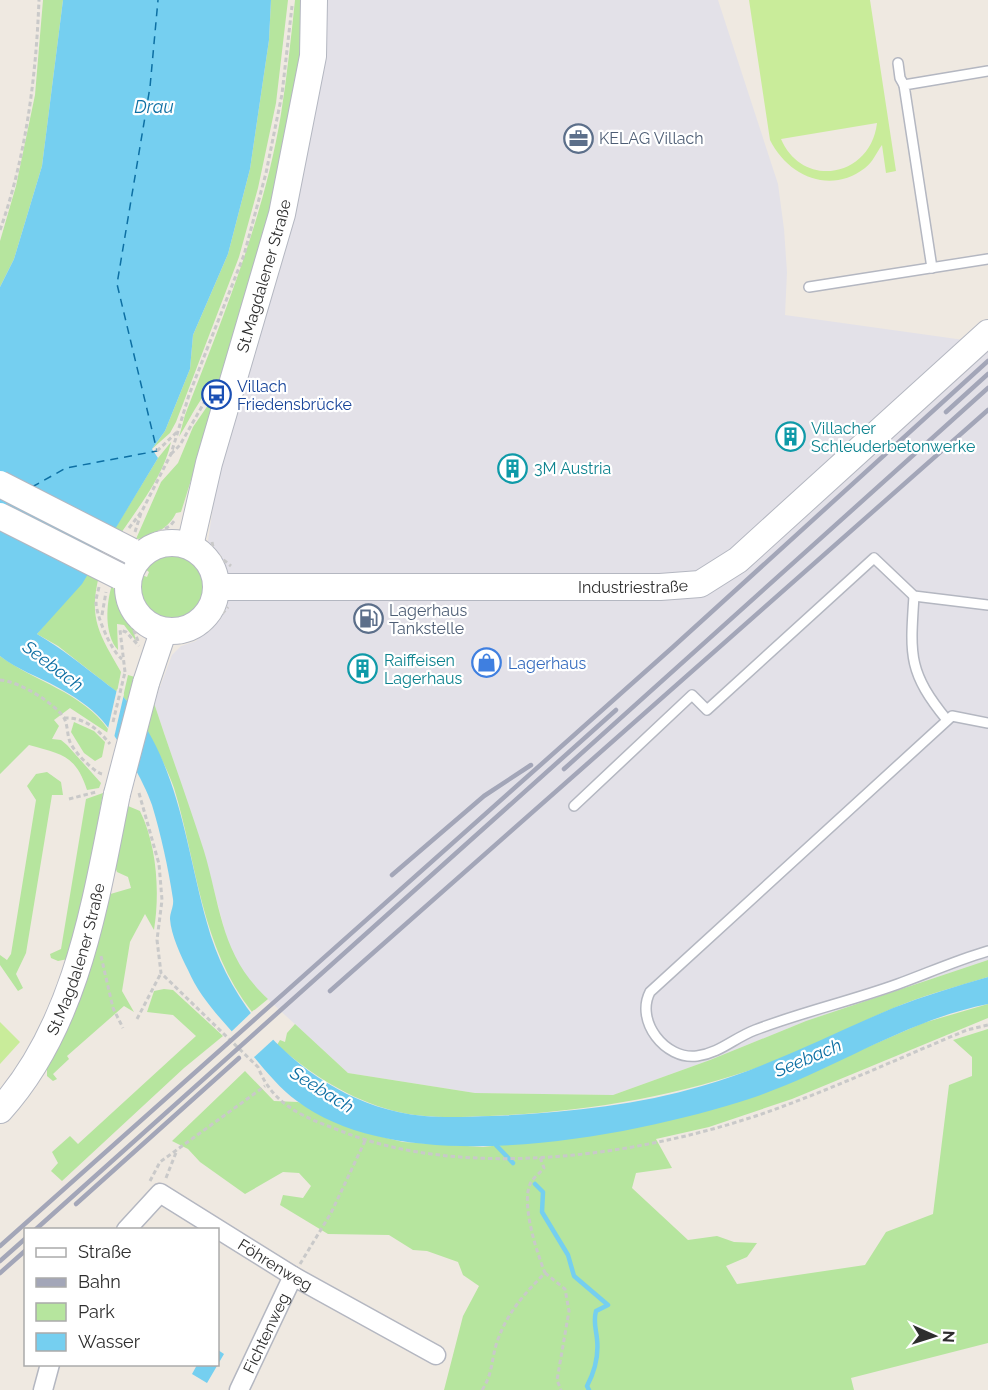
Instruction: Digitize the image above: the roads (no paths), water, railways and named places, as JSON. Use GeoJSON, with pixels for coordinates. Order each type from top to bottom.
{"type":"FeatureCollection","features":[{"type":"Feature","properties":{"kind":"street","name":"St.Magdalener Straße"},"geometry":{"type":"LineString","coordinates":[[192,534],[230,388],[282,214],[313,56],[314,0]]}},
{"type":"Feature","properties":{"kind":"street","name":"Industriestraße"},"geometry":{"type":"LineString","coordinates":[[224,596],[660,587],[700,584],[738,560],[988,333]]}},
{"type":"Feature","properties":{"kind":"street"},"geometry":{"type":"LineString","coordinates":[[0,484],[139,548],[168,543],[192,534],[213,570],[224,596],[194,627],[170,638],[138,617],[121,583],[0,516]]}},
{"type":"Feature","properties":{"kind":"street"},"geometry":{"type":"LineString","coordinates":[[121,583],[132,566],[139,548]]}},
{"type":"Feature","properties":{"kind":"street","name":"St.Magdalener Straße"},"geometry":{"type":"LineString","coordinates":[[0,1110],[23,1082],[50,1039],[69,994],[118,792],[136,677],[170,638]]}},
{"type":"Feature","properties":{"kind":"street","name":"Föhrenweg"},"geometry":{"type":"LineString","coordinates":[[128,1228],[160,1193],[216,1228]]}},
{"type":"Feature","properties":{"kind":"street","name":"Föhrenweg"},"geometry":{"type":"LineString","coordinates":[[219,1230],[293,1276],[436,1355]]}},
{"type":"Feature","properties":{"kind":"street","name":"Fichtenweg"},"geometry":{"type":"LineString","coordinates":[[239,1390],[293,1276]]}},
{"type":"Feature","properties":{"kind":"street"},"geometry":{"type":"LineString","coordinates":[[43,1390],[50,1366]]}},
{"type":"Feature","properties":{"kind":"lane"},"geometry":{"type":"LineString","coordinates":[[898,63],[900,78],[904,85],[932,268]]}},
{"type":"Feature","properties":{"kind":"lane"},"geometry":{"type":"LineString","coordinates":[[904,85],[988,71]]}},
{"type":"Feature","properties":{"kind":"lane"},"geometry":{"type":"LineString","coordinates":[[809,288],[988,259]]}},
{"type":"Feature","properties":{"kind":"lane"},"geometry":{"type":"LineString","coordinates":[[574,806],[692,695],[706,711],[874,558],[914,596],[988,604]]}},
{"type":"Feature","properties":{"kind":"lane"},"geometry":{"type":"LineString","coordinates":[[914,596],[910,652],[925,693],[948,720]]}},
{"type":"Feature","properties":{"kind":"lane"},"geometry":{"type":"LineString","coordinates":[[988,723],[952,716],[650,992],[645,1009],[656,1036],[668,1049],[695,1057],[720,1051],[752,1031],[898,984],[952,962],[988,951]]}},
{"type":"Feature","properties":{"kind":"water","name":"Drau"},"geometry":{"type":"Polygon","coordinates":[[[63,0],[271,0],[269,40],[250,169],[228,254],[193,335],[190,369],[165,431],[152,449],[158,458],[82,584],[37,634],[122,695],[145,725],[170,779],[179,807],[207,923],[218,956],[234,988],[254,1017],[277,1043],[303,1067],[364,1102],[421,1116],[518,1115],[650,1099],[702,1086],[775,1060],[893,1008],[988,977],[988,1004],[926,1022],[809,1075],[749,1099],[644,1127],[582,1138],[519,1145],[456,1146],[396,1140],[342,1126],[297,1101],[275,1081],[205,999],[182,958],[171,925],[173,899],[152,805],[137,772],[123,749],[98,715],[87,706],[63,690],[0,656],[0,287],[14,259],[42,166],[63,0]]]}},
{"type":"Feature","properties":{"kind":"water"},"geometry":{"type":"Polygon","coordinates":[[[219,1351],[224,1354],[219,1363],[219,1351]]]}},
{"type":"Feature","properties":{"kind":"water"},"geometry":{"type":"Polygon","coordinates":[[[196,1366],[217,1366],[207,1383],[192,1374],[196,1366]]]}},
{"type":"Feature","properties":{"kind":"waterway"},"geometry":{"type":"LineString","coordinates":[[494,1143],[513,1163]]}},
{"type":"Feature","properties":{"kind":"waterway"},"geometry":{"type":"LineString","coordinates":[[535,1184],[543,1192],[542,1212],[568,1255],[574,1276],[608,1305],[596,1311],[597,1358],[587,1386],[589,1390]]}},
{"type":"Feature","properties":{"kind":"railway"},"geometry":{"type":"LineString","coordinates":[[0,1246],[673,647],[988,361]]}},
{"type":"Feature","properties":{"kind":"railway"},"geometry":{"type":"LineString","coordinates":[[946,412],[988,374]]}},
{"type":"Feature","properties":{"kind":"railway"},"geometry":{"type":"LineString","coordinates":[[564,769],[988,388]]}},
{"type":"Feature","properties":{"kind":"railway"},"geometry":{"type":"LineString","coordinates":[[330,991],[988,410]]}},
{"type":"Feature","properties":{"kind":"railway"},"geometry":{"type":"LineString","coordinates":[[37,1228],[616,710]]}},
{"type":"Feature","properties":{"kind":"railway"},"geometry":{"type":"LineString","coordinates":[[392,875],[484,796],[531,765]]}},
{"type":"Feature","properties":{"kind":"railway"},"geometry":{"type":"LineString","coordinates":[[76,1204],[239,1058]]}},
{"type":"Feature","properties":{"kind":"railway"},"geometry":{"type":"LineString","coordinates":[[0,1261],[24,1240]]}},
{"type":"Feature","properties":{"kind":"railway"},"geometry":{"type":"LineString","coordinates":[[0,1273],[24,1252]]}},
{"type":"Feature","properties":{"kind":"place","name":"KELAG Villach"},"geometry":{"type":"Point","coordinates":[578,138]}},
{"type":"Feature","properties":{"kind":"place","name":"Villach Friedensbrücke"},"geometry":{"type":"Point","coordinates":[216,395]}},
{"type":"Feature","properties":{"kind":"place","name":"Villacher Schleuderbetonwerke"},"geometry":{"type":"Point","coordinates":[790,437]}},
{"type":"Feature","properties":{"kind":"place","name":"3M Austria"},"geometry":{"type":"Point","coordinates":[513,468]}},
{"type":"Feature","properties":{"kind":"place","name":"Lagerhaus Tankstelle"},"geometry":{"type":"Point","coordinates":[368,619]}},
{"type":"Feature","properties":{"kind":"place","name":"Lagerhaus"},"geometry":{"type":"Point","coordinates":[487,663]}},
{"type":"Feature","properties":{"kind":"place","name":"Raiffeisen Lagerhaus"},"geometry":{"type":"Point","coordinates":[363,669]}},
{"type":"Feature","properties":{"kind":"water label","name":"Seebach"},"geometry":{"type":"Point","coordinates":[53,666]}},
{"type":"Feature","properties":{"kind":"water label","name":"Seebach"},"geometry":{"type":"Point","coordinates":[808,1058]}},
{"type":"Feature","properties":{"kind":"water label","name":"Seebach"},"geometry":{"type":"Point","coordinates":[322,1090]}}]}
